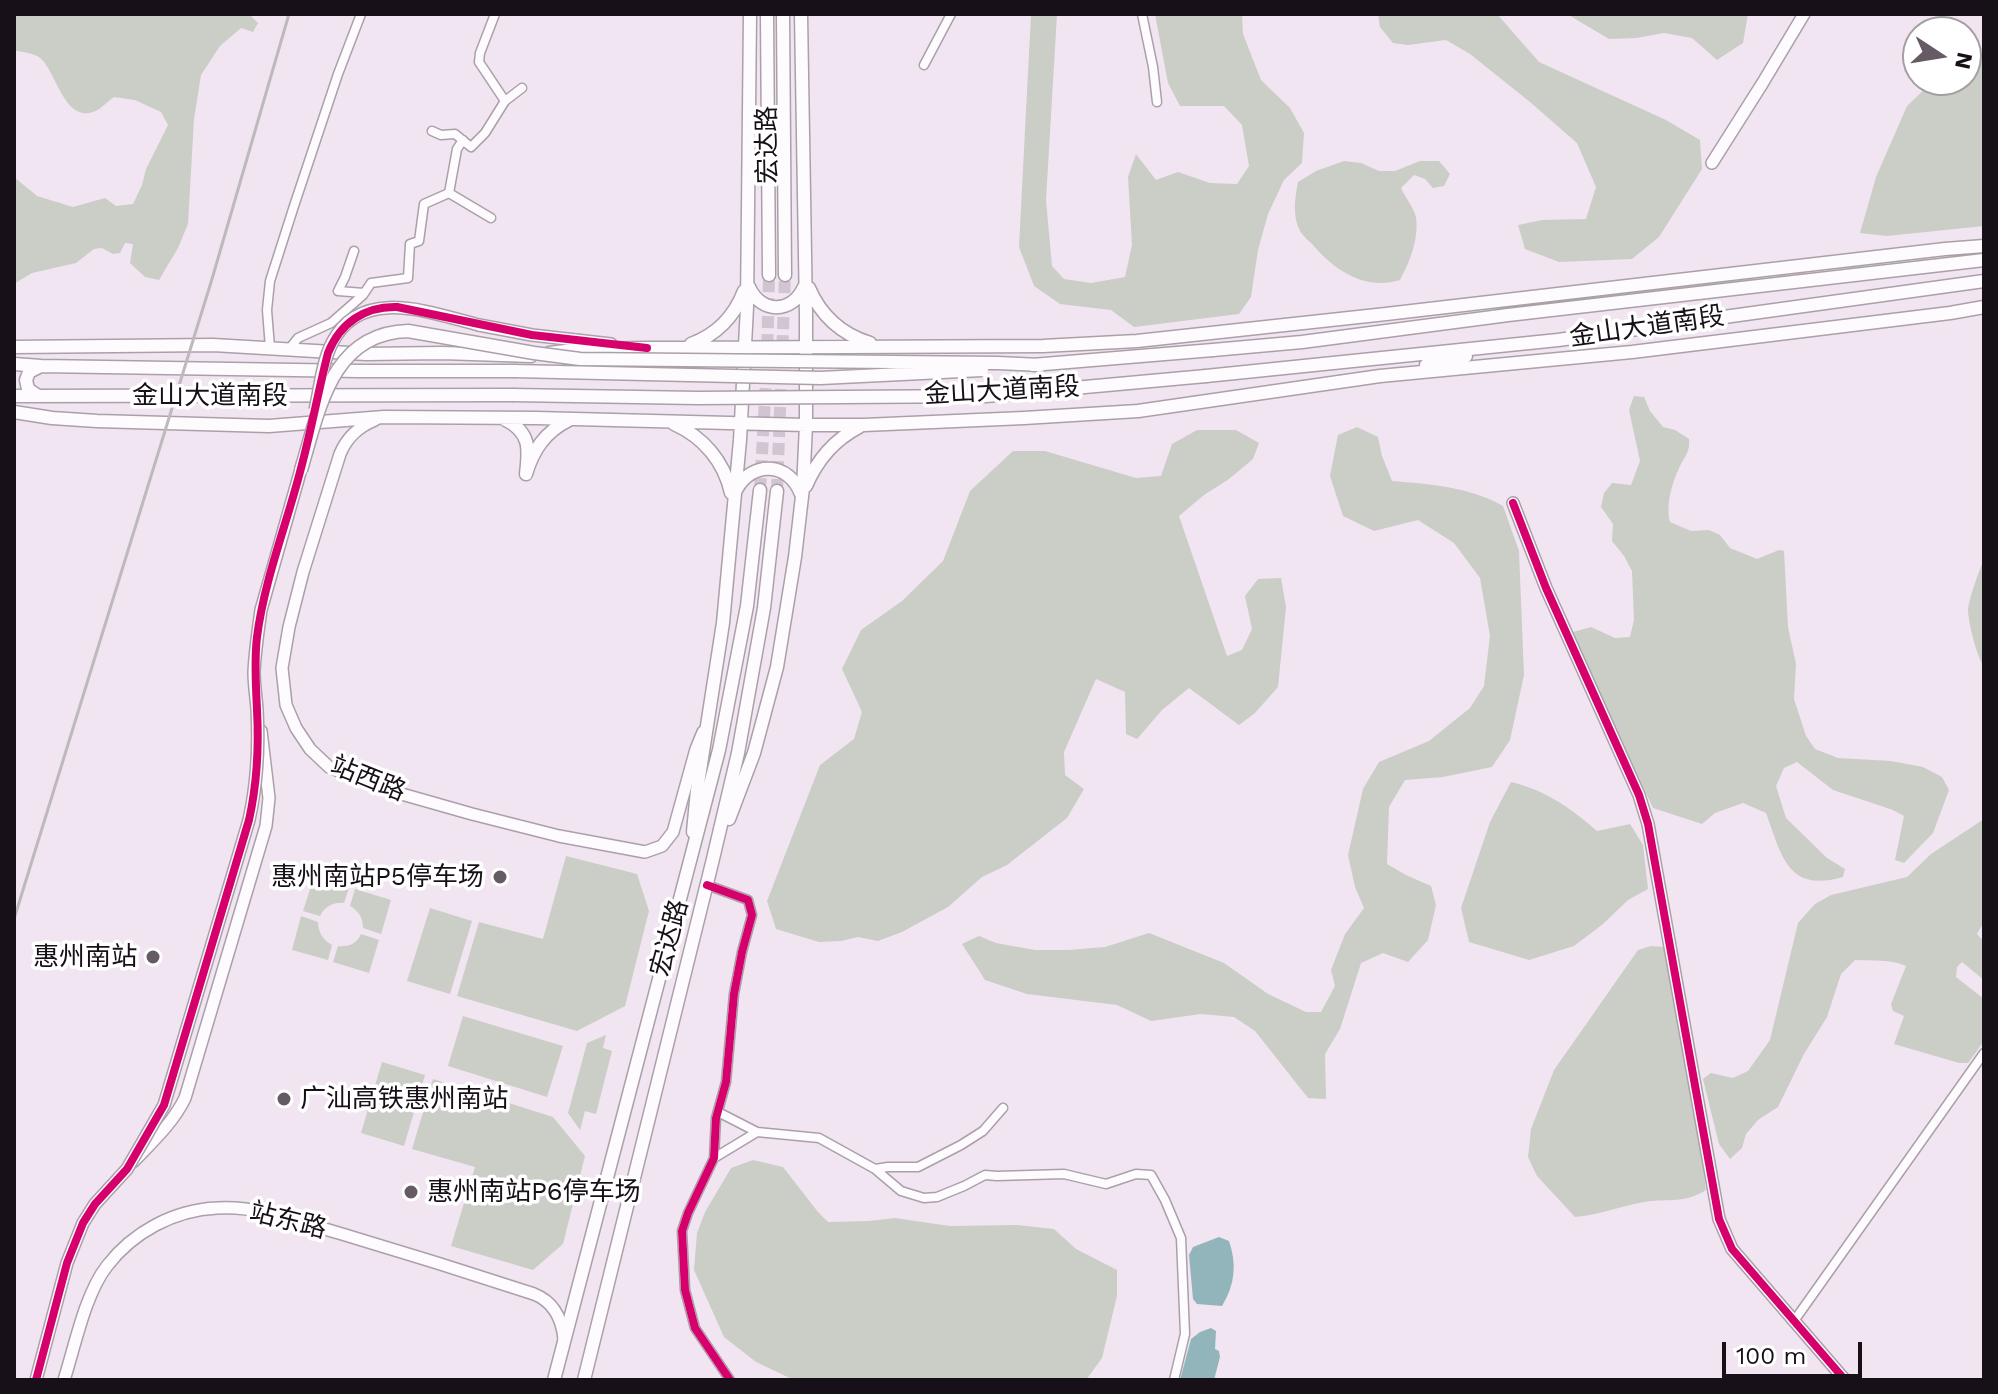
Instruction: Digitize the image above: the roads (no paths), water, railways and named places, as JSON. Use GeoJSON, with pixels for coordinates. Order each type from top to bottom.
{"type":"FeatureCollection","features":[{"type":"Feature","properties":{"kind":"main road"},"geometry":{"type":"LineString","coordinates":[[692,858],[695,806],[723,623],[741,423],[747,278],[750,14]]}},
{"type":"Feature","properties":{"kind":"main road","name":"宏达路"},"geometry":{"type":"LineString","coordinates":[[767,14],[769,275]]}},
{"type":"Feature","properties":{"kind":"main road","name":"宏达路"},"geometry":{"type":"LineString","coordinates":[[783,14],[785,275]]}},
{"type":"Feature","properties":{"kind":"main road"},"geometry":{"type":"LineString","coordinates":[[712,863],[754,753],[777,667],[801,502],[806,425],[806,280],[801,14]]}},
{"type":"Feature","properties":{"kind":"main road"},"geometry":{"type":"LineString","coordinates":[[14,347],[170,345],[290,348],[366,354],[525,356],[582,349],[1043,346],[1137,341],[1984,246]]}},
{"type":"Feature","properties":{"kind":"main road","name":"金山大道南段"},"geometry":{"type":"LineString","coordinates":[[14,364],[821,378],[893,375],[1302,342],[1984,257]]}},
{"type":"Feature","properties":{"kind":"main road"},"geometry":{"type":"LineString","coordinates":[[747,278],[751,292],[759,302],[777,308],[794,302],[806,280]]}},
{"type":"Feature","properties":{"kind":"main road"},"geometry":{"type":"LineString","coordinates":[[678,348],[705,338],[721,326],[738,304],[747,278]]}},
{"type":"Feature","properties":{"kind":"main road"},"geometry":{"type":"LineString","coordinates":[[806,280],[819,308],[834,325],[859,340],[888,346]]}},
{"type":"Feature","properties":{"kind":"main road","name":"金山大道南段"},"geometry":{"type":"LineString","coordinates":[[14,396],[986,396],[1510,345],[1984,281]]}},
{"type":"Feature","properties":{"kind":"main road"},"geometry":{"type":"LineString","coordinates":[[1940,286],[1984,290]]}},
{"type":"Feature","properties":{"kind":"main road"},"geometry":{"type":"LineString","coordinates":[[14,412],[97,421],[269,426],[384,417],[864,425],[1138,411],[1380,376],[1632,352],[1984,307]]}},
{"type":"Feature","properties":{"kind":"main road"},"geometry":{"type":"LineString","coordinates":[[1386,314],[1508,315]]}},
{"type":"Feature","properties":{"kind":"main road"},"geometry":{"type":"LineString","coordinates":[[301,470],[327,389],[339,367],[368,340],[397,331],[580,359],[1041,365]]}},
{"type":"Feature","properties":{"kind":"main road"},"geometry":{"type":"LineString","coordinates":[[1380,376],[1510,345]]}},
{"type":"Feature","properties":{"kind":"main road"},"geometry":{"type":"LineString","coordinates":[[39,396],[31,393],[26,380],[29,372],[41,366]]}},
{"type":"Feature","properties":{"kind":"main road"},"geometry":{"type":"LineString","coordinates":[[497,417],[514,425],[525,439],[528,450],[526,474],[530,458],[541,441],[555,428],[573,419]]}},
{"type":"Feature","properties":{"kind":"main road"},"geometry":{"type":"LineString","coordinates":[[667,422],[695,436],[710,450],[727,477],[734,502]]}},
{"type":"Feature","properties":{"kind":"main road"},"geometry":{"type":"LineString","coordinates":[[801,502],[805,486],[821,457],[845,435],[864,425]]}},
{"type":"Feature","properties":{"kind":"main road"},"geometry":{"type":"LineString","coordinates":[[734,502],[740,483],[749,474],[768,469],[787,474],[797,484],[801,502]]}},
{"type":"Feature","properties":{"kind":"main road","name":"宏达路"},"geometry":{"type":"LineString","coordinates":[[554,1380],[719,750],[747,606],[760,490]]}},
{"type":"Feature","properties":{"kind":"main road","name":"宏达路"},"geometry":{"type":"LineString","coordinates":[[584,1380],[738,753],[764,608],[777,491]]}},
{"type":"Feature","properties":{"kind":"street"},"geometry":{"type":"LineString","coordinates":[[270,348],[267,310],[270,281],[323,118],[361,14]]}},
{"type":"Feature","properties":{"kind":"street"},"geometry":{"type":"LineString","coordinates":[[495,14],[479,62],[505,101]]}},
{"type":"Feature","properties":{"kind":"street"},"geometry":{"type":"LineString","coordinates":[[924,65],[951,14]]}},
{"type":"Feature","properties":{"kind":"street"},"geometry":{"type":"LineString","coordinates":[[1142,14],[1157,102]]}},
{"type":"Feature","properties":{"kind":"street"},"geometry":{"type":"LineString","coordinates":[[1712,163],[1804,14]]}},
{"type":"Feature","properties":{"kind":"street"},"geometry":{"type":"LineString","coordinates":[[432,131],[441,135],[455,134],[471,147],[485,133],[505,101],[522,88]]}},
{"type":"Feature","properties":{"kind":"street"},"geometry":{"type":"LineString","coordinates":[[449,193],[457,149],[463,140]]}},
{"type":"Feature","properties":{"kind":"street"},"geometry":{"type":"LineString","coordinates":[[449,193],[491,218]]}},
{"type":"Feature","properties":{"kind":"street"},"geometry":{"type":"LineString","coordinates":[[290,348],[298,338],[331,323],[371,283],[408,278],[410,244],[419,241],[424,204],[449,193]]}},
{"type":"Feature","properties":{"kind":"street"},"geometry":{"type":"LineString","coordinates":[[354,251],[338,291],[364,293]]}},
{"type":"Feature","properties":{"kind":"street"},"geometry":{"type":"LineString","coordinates":[[127,1169],[164,1105],[249,820],[257,769],[254,676],[261,610],[301,470],[328,353],[335,337],[353,319],[378,308],[397,307],[532,335],[647,348]]}},
{"type":"Feature","properties":{"kind":"street","name":"站西路"},"geometry":{"type":"LineString","coordinates":[[384,417],[362,426],[343,447],[289,627],[282,668],[283,693],[296,728],[319,759],[347,775],[442,806],[559,836],[645,852],[662,846],[673,832],[696,749],[707,724]]}},
{"type":"Feature","properties":{"kind":"street"},"geometry":{"type":"LineString","coordinates":[[1513,503],[1546,588],[1639,795],[1648,824],[1719,1219],[1725,1235],[1732,1249],[1845,1380]]}},
{"type":"Feature","properties":{"kind":"street"},"geometry":{"type":"LineString","coordinates":[[36,1380],[74,1242],[83,1223],[95,1204],[168,1126],[185,1098],[266,826],[269,798],[267,768],[257,711]]}},
{"type":"Feature","properties":{"kind":"street"},"geometry":{"type":"LineString","coordinates":[[707,885],[748,900],[752,915],[734,994],[726,1082],[718,1112],[714,1158],[682,1231],[685,1290],[695,1328],[730,1380]]}},
{"type":"Feature","properties":{"kind":"street"},"geometry":{"type":"LineString","coordinates":[[1794,1321],[1984,1053]]}},
{"type":"Feature","properties":{"kind":"street"},"geometry":{"type":"LineString","coordinates":[[875,1169],[918,1167],[983,1131],[1003,1108]]}},
{"type":"Feature","properties":{"kind":"street"},"geometry":{"type":"LineString","coordinates":[[718,1112],[757,1132],[819,1138],[875,1169],[901,1191],[924,1198],[937,1197],[985,1175],[1064,1174],[1106,1184],[1136,1174],[1151,1175],[1181,1238],[1185,1334],[1174,1380]]}},
{"type":"Feature","properties":{"kind":"street"},"geometry":{"type":"LineString","coordinates":[[714,1158],[757,1132]]}},
{"type":"Feature","properties":{"kind":"street","name":"站东路"},"geometry":{"type":"LineString","coordinates":[[64,1380],[99,1277],[116,1256],[159,1223],[185,1213],[219,1208],[239,1208],[284,1217],[534,1294],[550,1303],[559,1316],[563,1332],[562,1348]]}},
{"type":"Feature","properties":{"kind":"water"},"geometry":{"type":"Polygon","coordinates":[[[1219,1237],[1229,1241],[1232,1250],[1234,1266],[1230,1290],[1222,1306],[1197,1304],[1193,1299],[1189,1255],[1193,1247],[1219,1237]]]}},
{"type":"Feature","properties":{"kind":"water"},"geometry":{"type":"Polygon","coordinates":[[[1211,1328],[1216,1331],[1215,1349],[1220,1357],[1214,1380],[1180,1380],[1191,1339],[1211,1328]]]}},
{"type":"Feature","properties":{"kind":"tunnel"},"geometry":{"type":"LineString","coordinates":[[760,490],[769,275]]}},
{"type":"Feature","properties":{"kind":"tunnel"},"geometry":{"type":"LineString","coordinates":[[777,491],[785,275]]}},
{"type":"Feature","properties":{"kind":"railway"},"geometry":{"type":"LineString","coordinates":[[14,919],[212,279],[289,14]]}},
{"type":"Feature","properties":{"kind":"place","name":"惠州南站P5停车场"},"geometry":{"type":"Point","coordinates":[500,877]}},
{"type":"Feature","properties":{"kind":"place","name":"惠州南站"},"geometry":{"type":"Point","coordinates":[153,957]}},
{"type":"Feature","properties":{"kind":"place","name":"广汕高铁惠州南站"},"geometry":{"type":"Point","coordinates":[284,1099]}},
{"type":"Feature","properties":{"kind":"place","name":"惠州南站P6停车场"},"geometry":{"type":"Point","coordinates":[411,1192]}}]}
